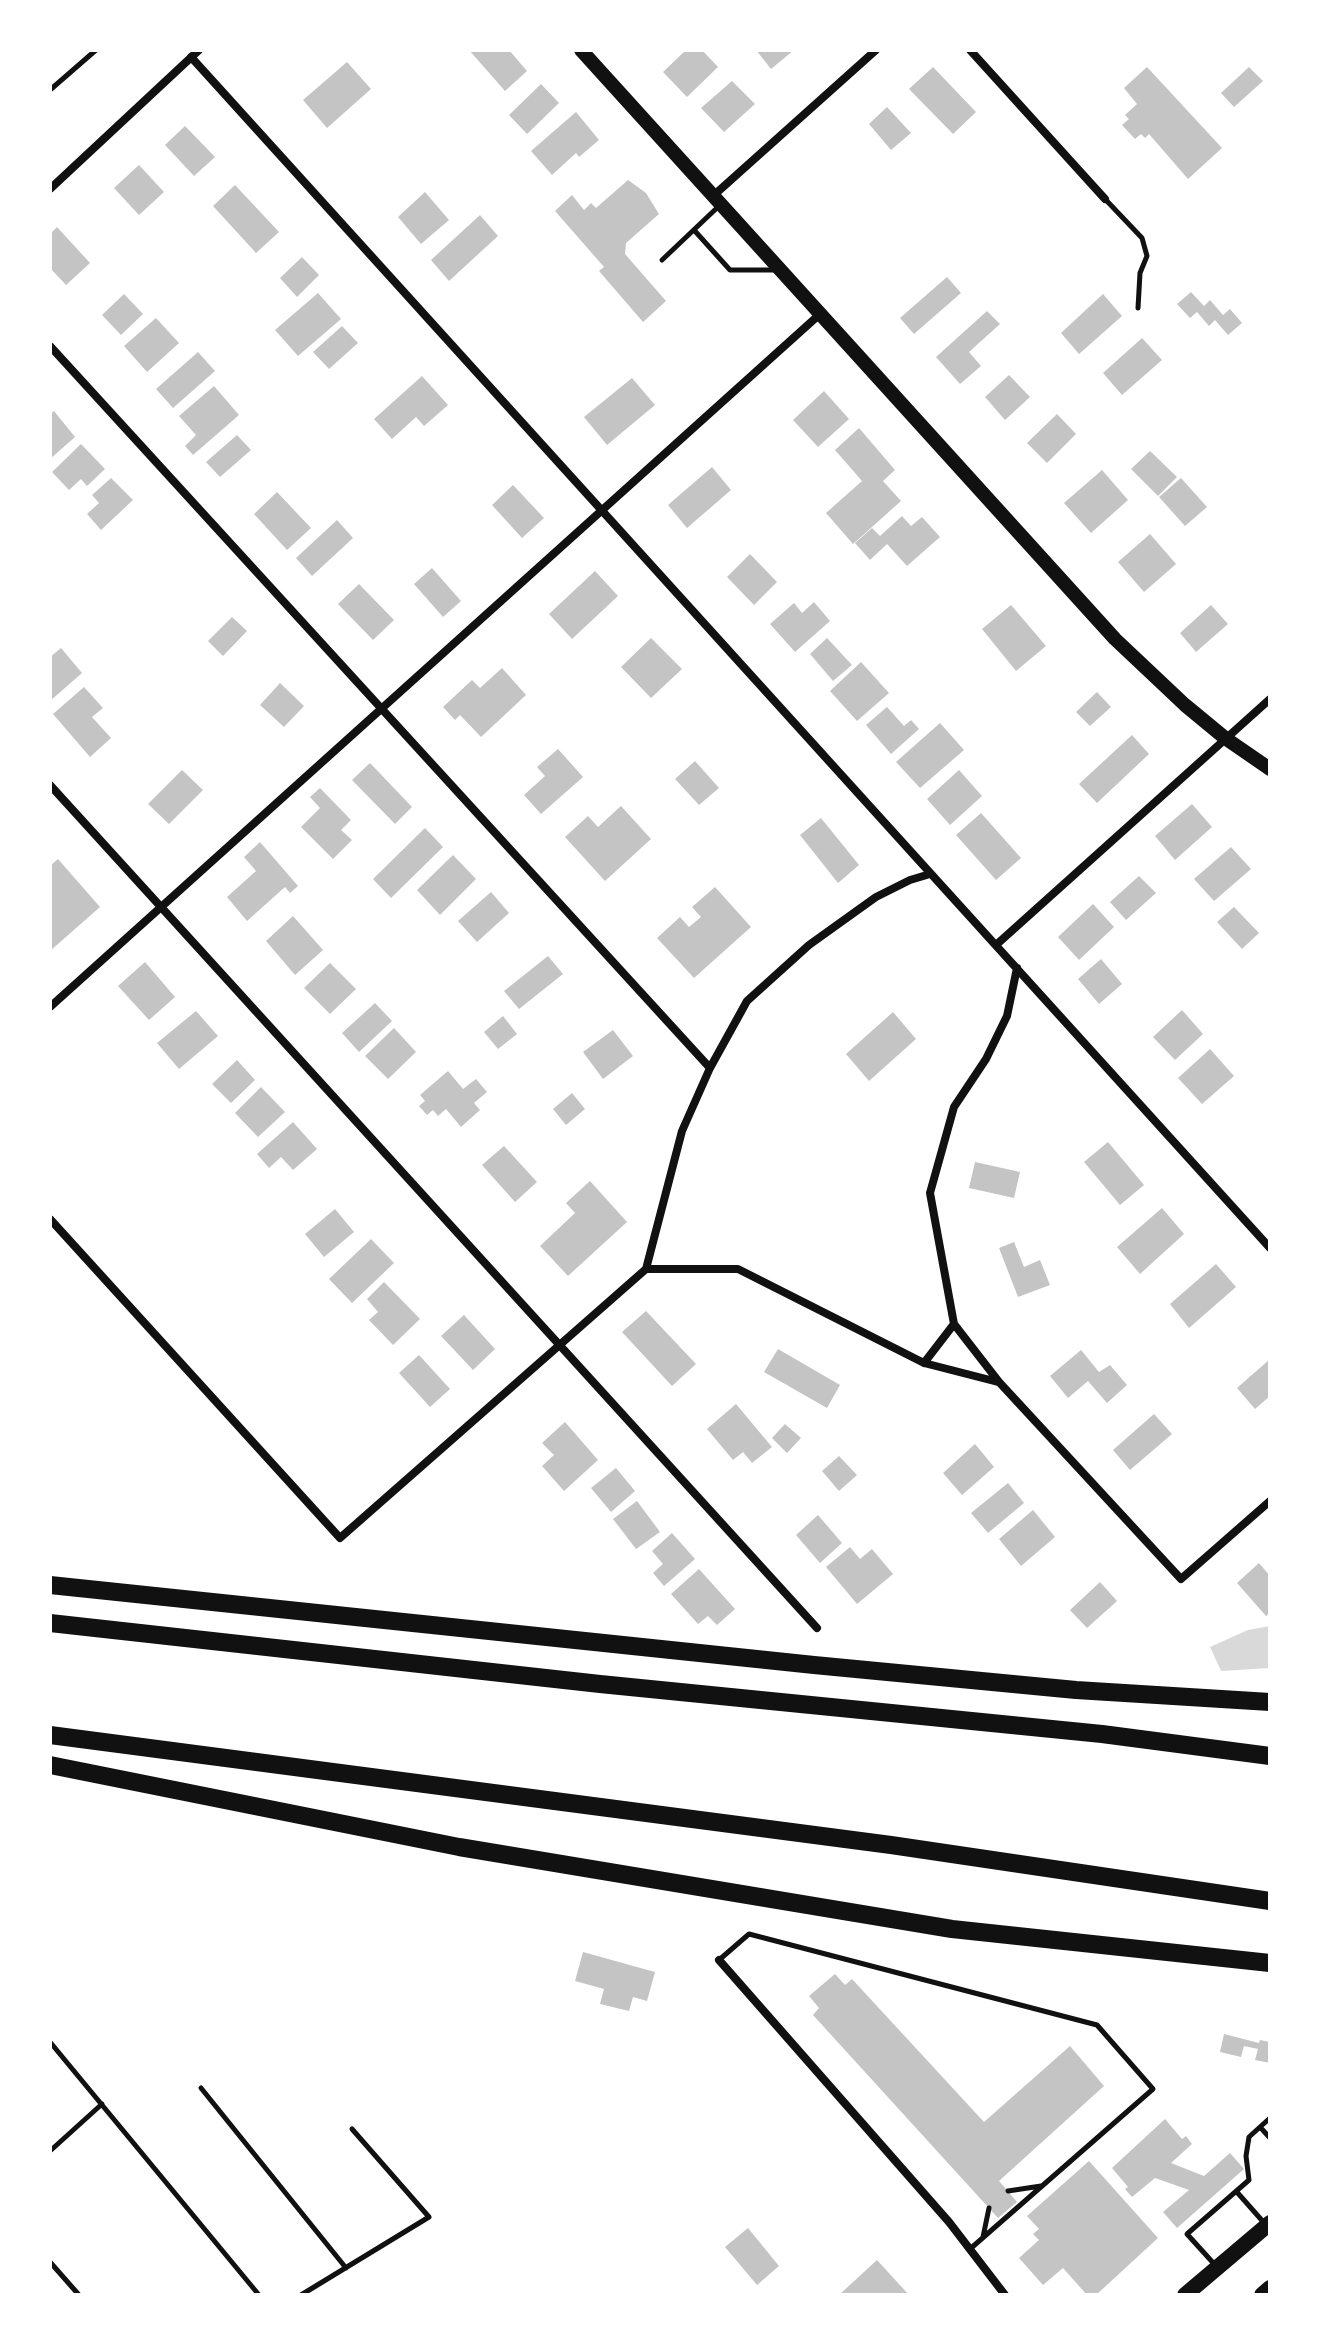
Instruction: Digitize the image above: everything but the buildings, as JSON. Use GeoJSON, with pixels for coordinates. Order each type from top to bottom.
{"type":"FeatureCollection","features":[{"type":"Feature","properties":{"kind":"highway"},"geometry":{"type":"LineString","coordinates":[[50,1585],[814,1665],[1076,1690],[1270,1702]]}},
{"type":"Feature","properties":{"kind":"highway"},"geometry":{"type":"LineString","coordinates":[[50,1623],[600,1684],[1102,1734],[1270,1756]]}},
{"type":"Feature","properties":{"kind":"highway"},"geometry":{"type":"LineString","coordinates":[[50,1735],[876,1843],[1270,1901]]}},
{"type":"Feature","properties":{"kind":"highway"},"geometry":{"type":"LineString","coordinates":[[50,1765],[459,1847],[952,1929],[1270,1963]]}},
{"type":"Feature","properties":{"kind":"main road"},"geometry":{"type":"LineString","coordinates":[[581,50],[1115,639],[1144,669],[1225,738],[1270,769]]}},
{"type":"Feature","properties":{"kind":"main road"},"geometry":{"type":"LineString","coordinates":[[1185,2295],[1268,2224]]}},
{"type":"Feature","properties":{"kind":"main road"},"geometry":{"type":"LineString","coordinates":[[1262,2295],[1270,2288]]}},
{"type":"Feature","properties":{"kind":"street"},"geometry":{"type":"LineString","coordinates":[[50,189],[199,50]]}},
{"type":"Feature","properties":{"kind":"street"},"geometry":{"type":"LineString","coordinates":[[717,200],[876,50]]}},
{"type":"Feature","properties":{"kind":"street"},"geometry":{"type":"LineString","coordinates":[[970,50],[1105,199]]}},
{"type":"Feature","properties":{"kind":"street"},"geometry":{"type":"LineString","coordinates":[[191,57],[1270,1248]]}},
{"type":"Feature","properties":{"kind":"street"},"geometry":{"type":"LineString","coordinates":[[50,1007],[820,314]]}},
{"type":"Feature","properties":{"kind":"street"},"geometry":{"type":"LineString","coordinates":[[50,346],[710,1068]]}},
{"type":"Feature","properties":{"kind":"street"},"geometry":{"type":"LineString","coordinates":[[996,945],[1270,699]]}},
{"type":"Feature","properties":{"kind":"street"},"geometry":{"type":"LineString","coordinates":[[50,785],[817,1628]]}},
{"type":"Feature","properties":{"kind":"street"},"geometry":{"type":"LineString","coordinates":[[50,1219],[340,1538],[646,1269],[682,1131],[710,1068],[747,1001],[809,945],[876,897],[930,874]]}},
{"type":"Feature","properties":{"kind":"street"},"geometry":{"type":"LineString","coordinates":[[1017,968],[1007,1016],[986,1059],[954,1107],[930,1193],[954,1324],[999,1382],[1181,1579],[1270,1501]]}},
{"type":"Feature","properties":{"kind":"street"},"geometry":{"type":"LineString","coordinates":[[646,1269],[738,1269],[924,1363],[999,1382]]}},
{"type":"Feature","properties":{"kind":"street"},"geometry":{"type":"LineString","coordinates":[[924,1363],[954,1324]]}},
{"type":"Feature","properties":{"kind":"street"},"geometry":{"type":"LineString","coordinates":[[719,1960],[938,2210],[1005,2295]]}},
{"type":"Feature","properties":{"kind":"lane"},"geometry":{"type":"LineString","coordinates":[[50,90],[96,50]]}},
{"type":"Feature","properties":{"kind":"lane"},"geometry":{"type":"LineString","coordinates":[[1105,199],[1142,238],[1147,256],[1140,273],[1138,308]]}},
{"type":"Feature","properties":{"kind":"lane"},"geometry":{"type":"LineString","coordinates":[[662,260],[694,230],[717,200]]}},
{"type":"Feature","properties":{"kind":"lane"},"geometry":{"type":"LineString","coordinates":[[694,230],[730,270],[779,270]]}},
{"type":"Feature","properties":{"kind":"lane"},"geometry":{"type":"LineString","coordinates":[[719,1960],[749,1934],[1097,2025],[1153,2089],[970,2249]]}},
{"type":"Feature","properties":{"kind":"lane"},"geometry":{"type":"LineString","coordinates":[[50,2042],[259,2295]]}},
{"type":"Feature","properties":{"kind":"lane"},"geometry":{"type":"LineString","coordinates":[[201,2088],[346,2268]]}},
{"type":"Feature","properties":{"kind":"lane"},"geometry":{"type":"LineString","coordinates":[[50,2151],[102,2104]]}},
{"type":"Feature","properties":{"kind":"lane"},"geometry":{"type":"LineString","coordinates":[[1217,2267],[1187,2234],[1249,2180],[1246,2156],[1249,2137],[1270,2118]]}},
{"type":"Feature","properties":{"kind":"lane"},"geometry":{"type":"LineString","coordinates":[[1260,2127],[1270,2138]]}},
{"type":"Feature","properties":{"kind":"lane"},"geometry":{"type":"LineString","coordinates":[[301,2295],[429,2217],[352,2129]]}},
{"type":"Feature","properties":{"kind":"lane"},"geometry":{"type":"LineString","coordinates":[[1008,2191],[1042,2186]]}},
{"type":"Feature","properties":{"kind":"lane"},"geometry":{"type":"LineString","coordinates":[[1236,2191],[1268,2224]]}},
{"type":"Feature","properties":{"kind":"lane"},"geometry":{"type":"LineString","coordinates":[[983,2237],[989,2208]]}},
{"type":"Feature","properties":{"kind":"lane"},"geometry":{"type":"LineString","coordinates":[[50,2262],[79,2295]]}},
{"type":"Feature","properties":{"kind":"shaded area"},"geometry":{"type":"Polygon","coordinates":[[[1270,1626],[1270,1668],[1221,1671],[1210,1647],[1248,1630],[1270,1626]]]}}]}
